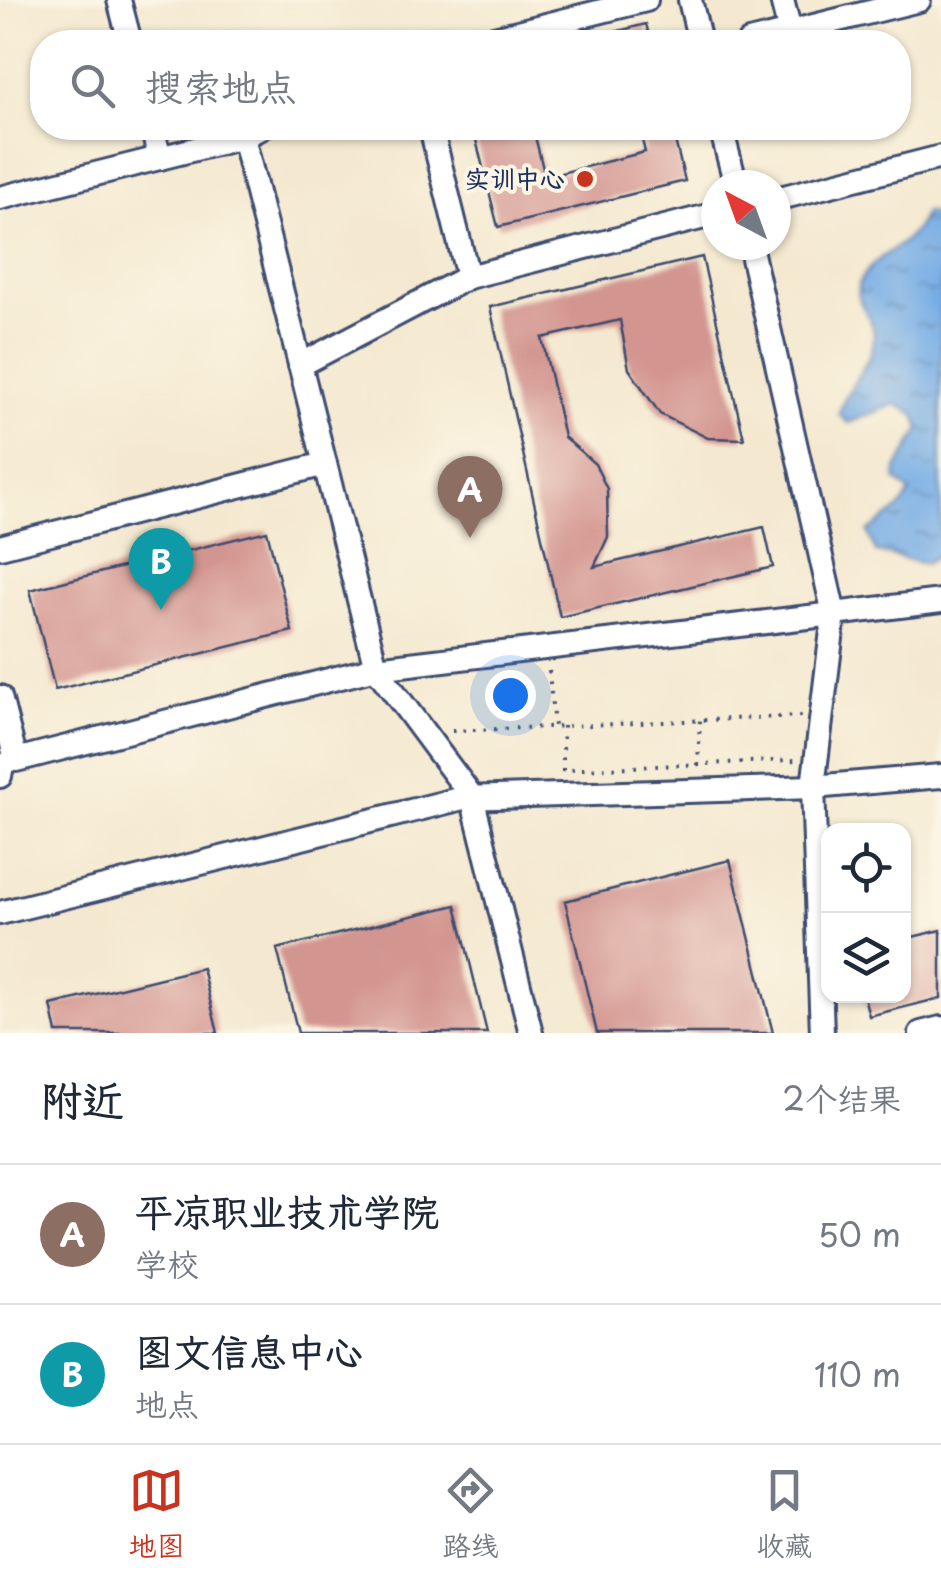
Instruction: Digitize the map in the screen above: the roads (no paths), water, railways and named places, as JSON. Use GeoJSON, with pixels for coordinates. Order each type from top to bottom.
{"type":"FeatureCollection","features":[{"type":"Feature","properties":{"kind":"lane"},"geometry":{"type":"LineString","coordinates":[[119,0],[127,30]]}},
{"type":"Feature","properties":{"kind":"lane"},"geometry":{"type":"LineString","coordinates":[[526,30],[646,0]]}},
{"type":"Feature","properties":{"kind":"lane"},"geometry":{"type":"LineString","coordinates":[[690,0],[697,30]]}},
{"type":"Feature","properties":{"kind":"lane"},"geometry":{"type":"LineString","coordinates":[[782,0],[790,30]]}},
{"type":"Feature","properties":{"kind":"lane"},"geometry":{"type":"LineString","coordinates":[[796,30],[867,6],[920,0]]}},
{"type":"Feature","properties":{"kind":"lane"},"geometry":{"type":"LineString","coordinates":[[155,140],[160,158]]}},
{"type":"Feature","properties":{"kind":"lane"},"geometry":{"type":"LineString","coordinates":[[0,198],[224,140]]}},
{"type":"Feature","properties":{"kind":"lane"},"geometry":{"type":"LineString","coordinates":[[254,140],[300,366],[376,668],[472,798],[531,1033]]}},
{"type":"Feature","properties":{"kind":"lane"},"geometry":{"type":"LineString","coordinates":[[433,140],[468,277]]}},
{"type":"Feature","properties":{"kind":"lane"},"geometry":{"type":"LineString","coordinates":[[725,140],[732,170]]}},
{"type":"Feature","properties":{"kind":"lane"},"geometry":{"type":"LineString","coordinates":[[791,195],[941,157]]}},
{"type":"Feature","properties":{"kind":"lane"},"geometry":{"type":"LineString","coordinates":[[300,366],[468,277],[701,218]]}},
{"type":"Feature","properties":{"kind":"lane"},"geometry":{"type":"LineString","coordinates":[[753,260],[834,614],[813,787],[822,1033]]}},
{"type":"Feature","properties":{"kind":"lane"},"geometry":{"type":"LineString","coordinates":[[0,547],[325,464]]}},
{"type":"Feature","properties":{"kind":"lane"},"geometry":{"type":"LineString","coordinates":[[0,698],[4,767],[376,668],[941,601]]}},
{"type":"Feature","properties":{"kind":"lane"},"geometry":{"type":"LineString","coordinates":[[0,913],[472,798],[813,787],[941,776]]}},
{"type":"Feature","properties":{"kind":"lane"},"geometry":{"type":"LineString","coordinates":[[920,1033],[941,1028]]}},
{"type":"Feature","properties":{"kind":"water"},"geometry":{"type":"Polygon","coordinates":[[[925,212],[938,215],[941,229],[941,553],[925,564],[876,552],[868,532],[901,507],[910,492],[896,480],[897,469],[920,429],[915,415],[896,404],[848,423],[839,414],[873,346],[873,329],[858,294],[862,278],[878,260],[904,242],[925,212]]]}},
{"type":"Feature","properties":{"kind":"place","name":"实训中心"},"geometry":{"type":"Point","coordinates":[585,179]}},
{"type":"Feature","properties":{"kind":"place","name":"平凉职业技术学院"},"geometry":{"type":"Point","coordinates":[470,538]}},
{"type":"Feature","properties":{"kind":"place","name":"图文信息中心"},"geometry":{"type":"Point","coordinates":[161,610]}}]}
